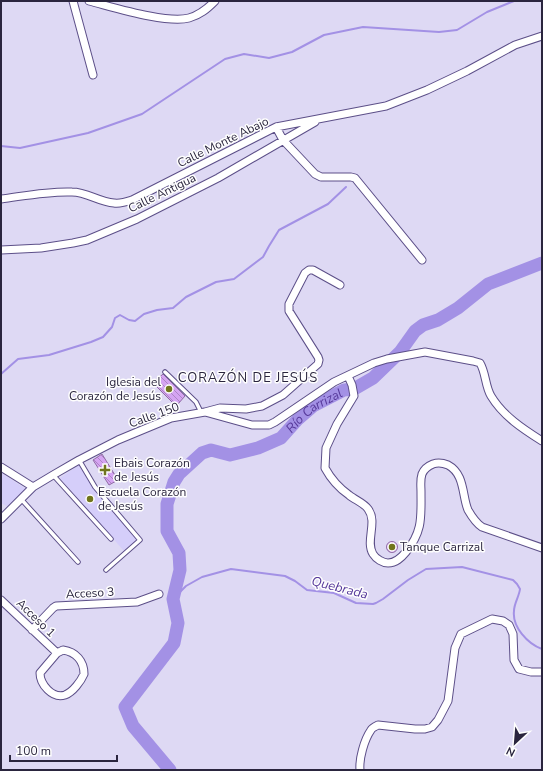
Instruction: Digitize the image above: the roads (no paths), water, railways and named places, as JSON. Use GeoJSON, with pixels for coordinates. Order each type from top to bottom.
{"type":"FeatureCollection","features":[{"type":"Feature","properties":{"kind":"street"},"geometry":{"type":"LineString","coordinates":[[73,1],[93,75]]}},
{"type":"Feature","properties":{"kind":"street"},"geometry":{"type":"LineString","coordinates":[[89,1],[148,16],[175,19],[188,18],[199,14],[215,1]]}},
{"type":"Feature","properties":{"kind":"street","name":"Calle Monte Abajo"},"geometry":{"type":"LineString","coordinates":[[1,199],[54,192],[74,192],[93,196],[103,201],[115,204],[123,203],[132,200],[276,128],[386,106],[427,90],[467,71],[515,44],[542,36]]}},
{"type":"Feature","properties":{"kind":"street","name":"Calle Antigua"},"geometry":{"type":"LineString","coordinates":[[1,250],[40,248],[87,240],[137,219],[218,178],[321,119]]}},
{"type":"Feature","properties":{"kind":"street"},"geometry":{"type":"LineString","coordinates":[[276,128],[283,140],[315,174],[320,177],[355,178],[422,260]]}},
{"type":"Feature","properties":{"kind":"street"},"geometry":{"type":"LineString","coordinates":[[203,412],[220,408],[246,409],[262,406],[283,395],[318,364],[318,358],[289,311],[289,304],[305,273],[309,270],[313,270],[340,285]]}},
{"type":"Feature","properties":{"kind":"street","name":"Calle 150"},"geometry":{"type":"LineString","coordinates":[[1,519],[33,487],[53,475],[118,440],[171,418],[203,412],[252,424],[269,425],[334,382],[374,363],[425,352],[478,362],[481,365],[491,395],[498,405],[509,418],[542,441]]}},
{"type":"Feature","properties":{"kind":"street"},"geometry":{"type":"LineString","coordinates":[[348,376],[352,384],[354,396],[337,424],[326,448],[325,468],[340,488],[368,509],[371,515],[371,549],[379,560],[387,563],[394,563],[401,558],[408,549],[421,524],[422,474],[429,466],[438,462],[451,467],[456,471],[460,479],[468,510],[478,524],[482,527],[542,548]]}},
{"type":"Feature","properties":{"kind":"street"},"geometry":{"type":"LineString","coordinates":[[1,466],[33,487]]}},
{"type":"Feature","properties":{"kind":"street","name":"Acceso 3"},"geometry":{"type":"LineString","coordinates":[[32,630],[56,606],[137,602],[159,594]]}},
{"type":"Feature","properties":{"kind":"street","name":"Acceso 1"},"geometry":{"type":"LineString","coordinates":[[1,600],[57,653]]}},
{"type":"Feature","properties":{"kind":"street"},"geometry":{"type":"LineString","coordinates":[[360,770],[359,763],[361,754],[371,730],[378,725],[425,729],[432,726],[438,720],[448,701],[455,648],[461,634],[492,620],[503,621],[508,625],[513,634],[514,660],[519,669],[531,672],[542,672]]}},
{"type":"Feature","properties":{"kind":"street"},"geometry":{"type":"LineString","coordinates":[[63,650],[73,653],[80,660],[84,669],[82,678],[74,688],[66,694],[61,695],[51,692],[44,685],[40,676],[40,673],[57,653],[63,650]]}},
{"type":"Feature","properties":{"kind":"lane"},"geometry":{"type":"LineString","coordinates":[[165,372],[196,402],[203,412]]}},
{"type":"Feature","properties":{"kind":"lane"},"geometry":{"type":"LineString","coordinates":[[79,460],[95,487],[140,540],[106,570]]}},
{"type":"Feature","properties":{"kind":"lane"},"geometry":{"type":"LineString","coordinates":[[53,475],[111,539]]}},
{"type":"Feature","properties":{"kind":"lane"},"geometry":{"type":"LineString","coordinates":[[21,500],[78,562]]}},
{"type":"Feature","properties":{"kind":"waterway"},"geometry":{"type":"LineString","coordinates":[[1,146],[20,148],[88,133],[142,114],[225,59],[244,54],[269,58],[292,52],[324,35],[363,27],[439,32],[457,30],[487,12],[514,1]]}},
{"type":"Feature","properties":{"kind":"waterway"},"geometry":{"type":"LineString","coordinates":[[1,374],[18,359],[49,355],[103,337],[112,327],[115,318],[120,315],[129,320],[135,321],[144,314],[157,310],[173,308],[186,297],[216,282],[234,279],[263,257],[279,230],[328,204],[346,187]]}},
{"type":"Feature","properties":{"kind":"waterway","name":"Río Carrizal"},"geometry":{"type":"LineString","coordinates":[[170,770],[133,726],[125,707],[174,643],[178,623],[173,599],[180,570],[179,553],[167,531],[167,504],[174,482],[179,474],[202,453],[211,450],[230,455],[258,448],[281,438],[298,419],[313,406],[344,390],[354,389],[373,378],[400,352],[415,331],[423,325],[438,320],[458,308],[488,284],[542,263]]}},
{"type":"Feature","properties":{"kind":"waterway","name":"Quebrada"},"geometry":{"type":"LineString","coordinates":[[173,599],[186,586],[202,577],[231,569],[285,576],[307,590],[334,593],[356,603],[373,604],[383,599],[408,580],[426,569],[462,567],[513,580],[517,584],[520,589],[514,608],[514,617],[518,629],[526,639],[542,649]]}},
{"type":"Feature","properties":{"kind":"place","name":"Iglesia del Corazón de Jesús"},"geometry":{"type":"Point","coordinates":[169,389]}},
{"type":"Feature","properties":{"kind":"place","name":"Ebais Corazón de Jesús"},"geometry":{"type":"Point","coordinates":[105,470]}},
{"type":"Feature","properties":{"kind":"place","name":"Escuela Corazón de Jesús"},"geometry":{"type":"Point","coordinates":[90,499]}},
{"type":"Feature","properties":{"kind":"place","name":"Tanque Carrizal"},"geometry":{"type":"Point","coordinates":[392,547]}},
{"type":"Feature","properties":{"kind":"district","name":"CORAZÓN DE JESÚS"},"geometry":{"type":"Point","coordinates":[248,377]}}]}
